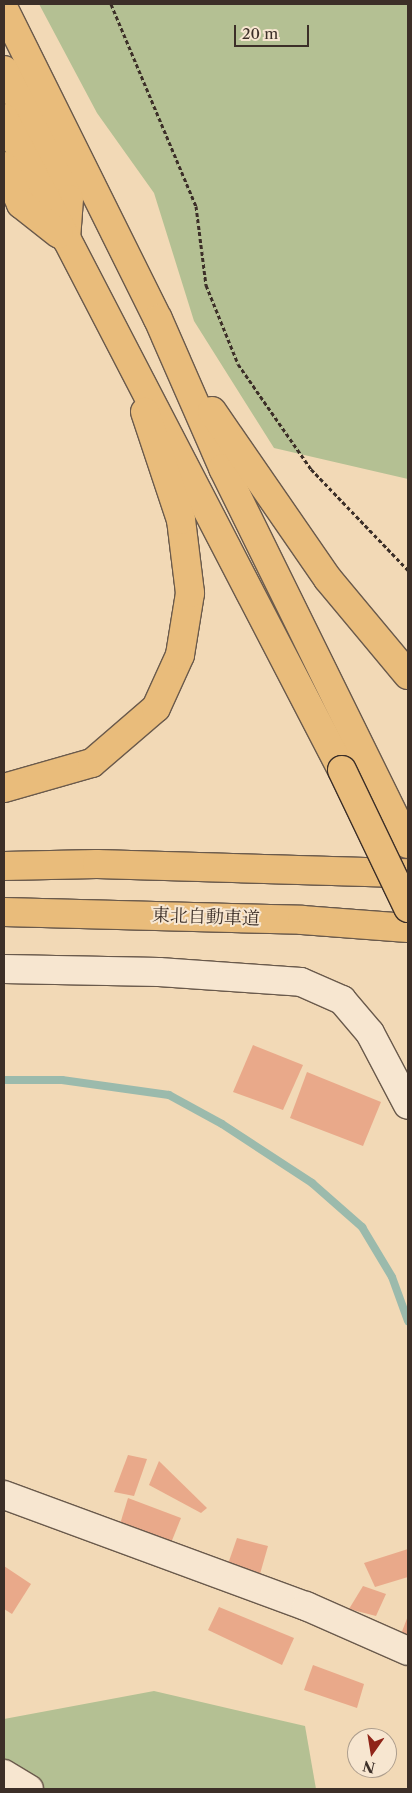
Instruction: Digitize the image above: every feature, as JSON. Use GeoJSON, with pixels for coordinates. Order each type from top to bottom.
{"type":"FeatureCollection","features":[{"type":"Feature","properties":{"kind":"highway"},"geometry":{"type":"LineString","coordinates":[[21,4],[68,100],[73,144]]}},
{"type":"Feature","properties":{"kind":"highway"},"geometry":{"type":"LineString","coordinates":[[4,9],[73,144],[158,319],[223,468],[408,844]]}},
{"type":"Feature","properties":{"kind":"highway"},"geometry":{"type":"LineString","coordinates":[[4,70],[69,199],[66,240]]}},
{"type":"Feature","properties":{"kind":"highway"},"geometry":{"type":"LineString","coordinates":[[4,118],[66,240],[127,350],[342,770],[408,908]]}},
{"type":"Feature","properties":{"kind":"highway"},"geometry":{"type":"LineString","coordinates":[[4,166],[13,200],[66,240]]}},
{"type":"Feature","properties":{"kind":"highway"},"geometry":{"type":"LineString","coordinates":[[158,319],[255,478],[328,579],[408,675]]}},
{"type":"Feature","properties":{"kind":"highway"},"geometry":{"type":"LineString","coordinates":[[4,788],[92,763],[156,708],[180,655],[190,593],[181,520],[127,350]]}},
{"type":"Feature","properties":{"kind":"highway"},"geometry":{"type":"LineString","coordinates":[[4,866],[97,864],[408,874]]}},
{"type":"Feature","properties":{"kind":"highway","name":"東北自動車道"},"geometry":{"type":"LineString","coordinates":[[4,912],[302,920],[408,928]]}},
{"type":"Feature","properties":{"kind":"street"},"geometry":{"type":"LineString","coordinates":[[4,969],[158,972],[301,982],[342,1000],[370,1033],[408,1105]]}},
{"type":"Feature","properties":{"kind":"street"},"geometry":{"type":"LineString","coordinates":[[4,1495],[306,1606],[408,1651]]}},
{"type":"Feature","properties":{"kind":"street"},"geometry":{"type":"LineString","coordinates":[[4,1774],[29,1789]]}},
{"type":"Feature","properties":{"kind":"path"},"geometry":{"type":"LineString","coordinates":[[111,4],[196,206],[206,285],[238,364],[311,469],[408,570]]}},
{"type":"Feature","properties":{"kind":"green space"},"geometry":{"type":"Polygon","coordinates":[[[39,4],[408,4],[408,479],[274,448],[194,321],[154,193],[97,113],[39,4]]]}},
{"type":"Feature","properties":{"kind":"green space"},"geometry":{"type":"Polygon","coordinates":[[[154,1691],[305,1726],[316,1789],[4,1789],[4,1719],[154,1691]]]}},
{"type":"Feature","properties":{"kind":"building"},"geometry":{"type":"Polygon","coordinates":[[[253,1045],[303,1065],[283,1110],[233,1092],[253,1045]]]}},
{"type":"Feature","properties":{"kind":"building"},"geometry":{"type":"Polygon","coordinates":[[[307,1072],[381,1102],[363,1146],[290,1118],[307,1072]]]}},
{"type":"Feature","properties":{"kind":"building"},"geometry":{"type":"Polygon","coordinates":[[[128,1455],[147,1459],[134,1496],[114,1492],[128,1455]]]}},
{"type":"Feature","properties":{"kind":"building"},"geometry":{"type":"Polygon","coordinates":[[[159,1461],[207,1508],[201,1513],[149,1485],[159,1461]]]}},
{"type":"Feature","properties":{"kind":"building"},"geometry":{"type":"Polygon","coordinates":[[[128,1498],[181,1518],[171,1543],[120,1524],[128,1498]]]}},
{"type":"Feature","properties":{"kind":"building"},"geometry":{"type":"Polygon","coordinates":[[[237,1538],[268,1546],[260,1574],[228,1564],[237,1538]]]}},
{"type":"Feature","properties":{"kind":"building"},"geometry":{"type":"Polygon","coordinates":[[[408,1549],[408,1577],[375,1587],[364,1563],[408,1549]]]}},
{"type":"Feature","properties":{"kind":"building"},"geometry":{"type":"Polygon","coordinates":[[[4,1566],[31,1584],[12,1614],[4,1609],[4,1566]]]}},
{"type":"Feature","properties":{"kind":"building"},"geometry":{"type":"Polygon","coordinates":[[[363,1586],[386,1594],[376,1616],[349,1609],[363,1586]]]}},
{"type":"Feature","properties":{"kind":"building"},"geometry":{"type":"Polygon","coordinates":[[[219,1607],[294,1638],[282,1665],[208,1630],[219,1607]]]}},
{"type":"Feature","properties":{"kind":"building"},"geometry":{"type":"Polygon","coordinates":[[[408,1616],[408,1636],[401,1634],[408,1616]]]}},
{"type":"Feature","properties":{"kind":"building"},"geometry":{"type":"Polygon","coordinates":[[[313,1665],[364,1684],[357,1708],[304,1690],[313,1665]]]}},
{"type":"Feature","properties":{"kind":"waterway"},"geometry":{"type":"LineString","coordinates":[[4,1080],[62,1080],[169,1095],[222,1124],[312,1183],[362,1227],[392,1277],[408,1321]]}}]}
